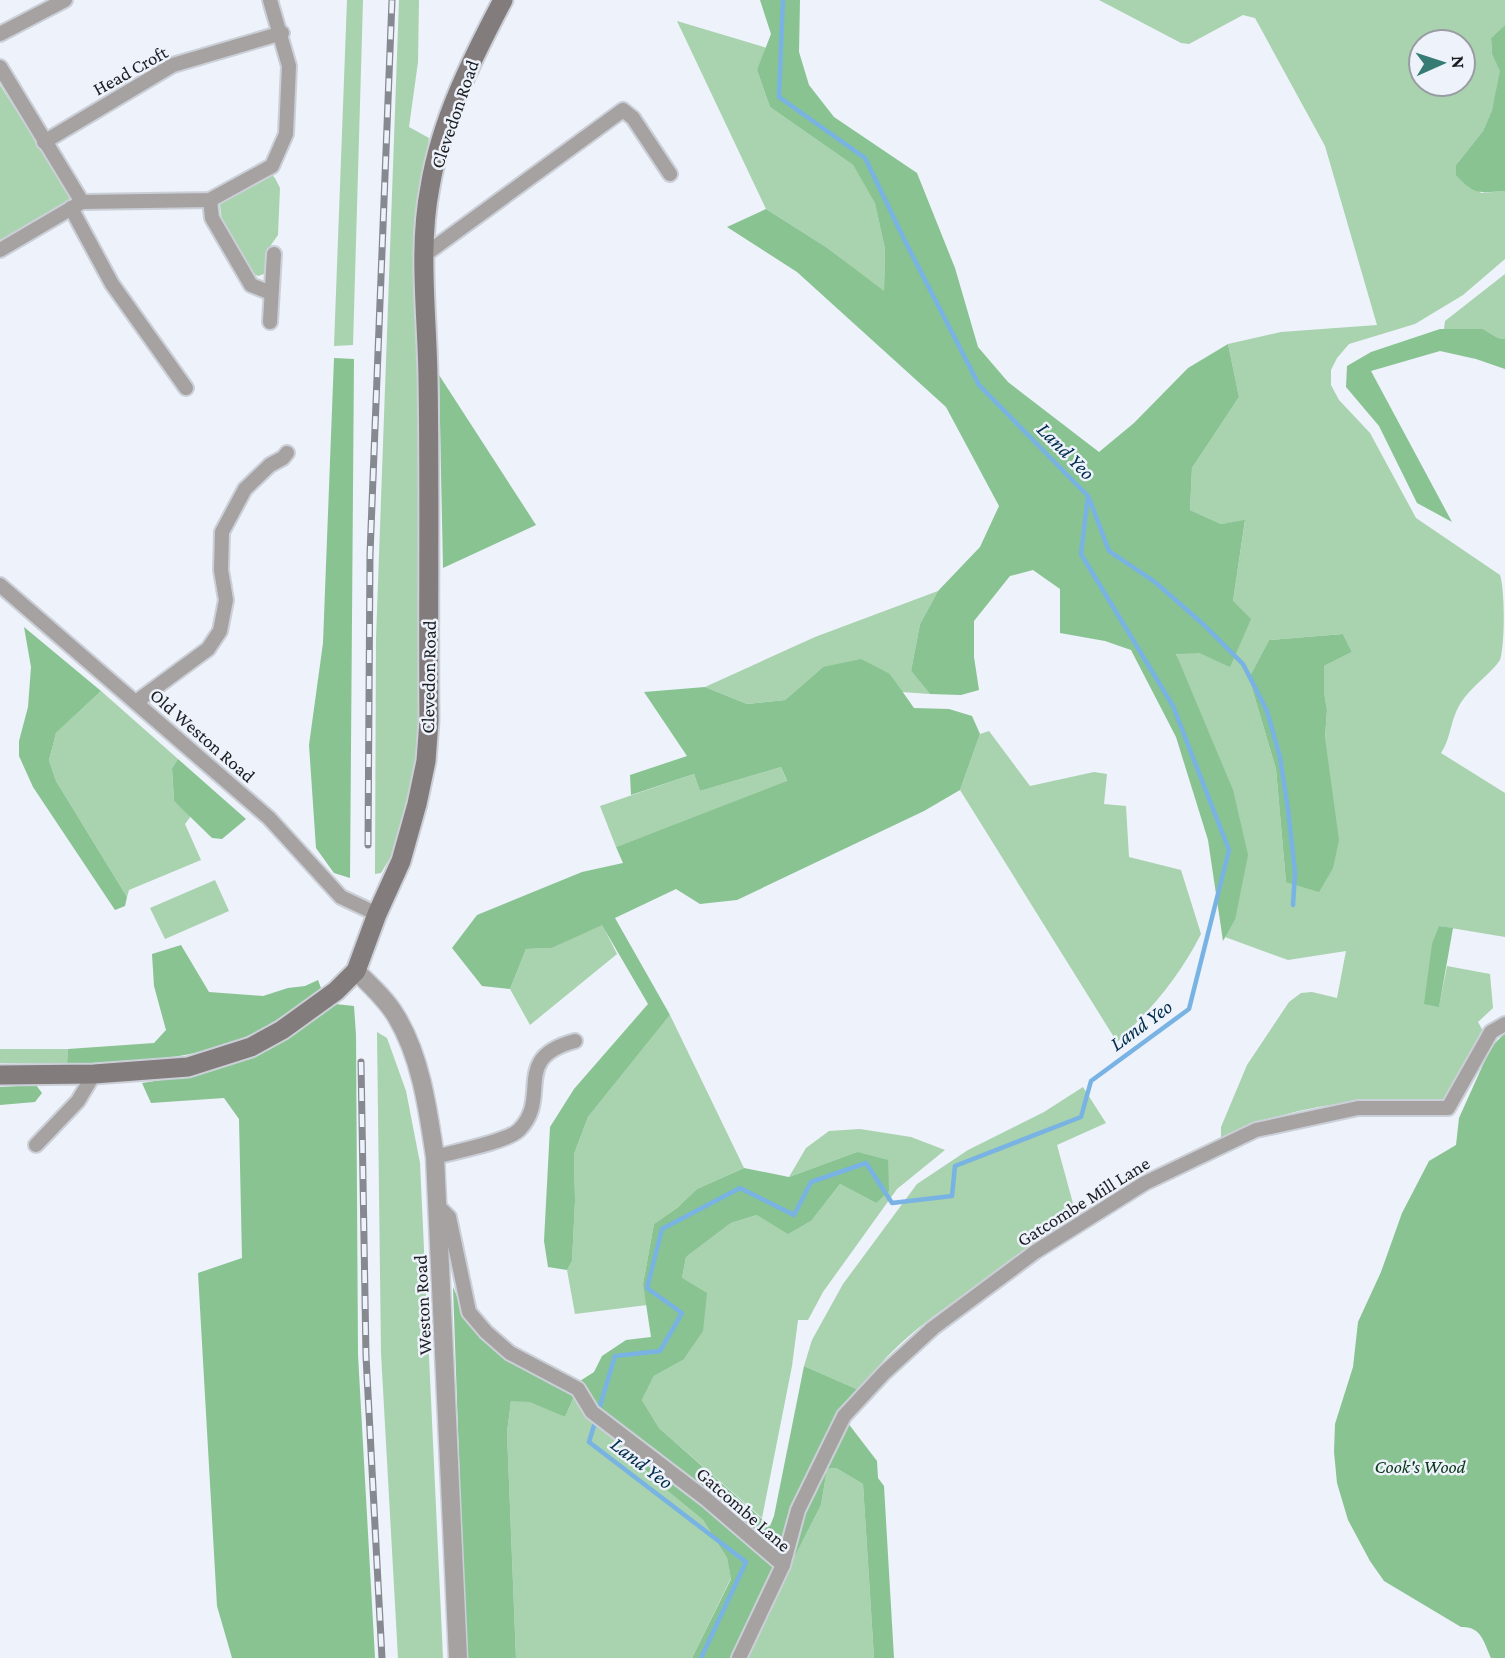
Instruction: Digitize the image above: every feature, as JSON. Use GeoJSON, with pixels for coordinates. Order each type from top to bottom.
{"type":"FeatureCollection","features":[{"type":"Feature","properties":{"kind":"main road","name":"Clevedon Road"},"geometry":{"type":"LineString","coordinates":[[0,1075],[94,1074],[188,1067],[251,1047],[282,1030],[336,991],[356,971],[377,914],[401,861],[426,761],[429,721],[428,376],[423,256],[429,187],[441,139],[468,67],[503,0]]}},
{"type":"Feature","properties":{"kind":"street"},"geometry":{"type":"LineString","coordinates":[[0,34],[65,0]]}},
{"type":"Feature","properties":{"kind":"street"},"geometry":{"type":"LineString","coordinates":[[0,250],[76,205],[210,200],[272,166],[286,134],[289,66],[282,33],[270,0]]}},
{"type":"Feature","properties":{"kind":"street","name":"Head Croft"},"geometry":{"type":"LineString","coordinates":[[44,142],[173,65],[282,33]]}},
{"type":"Feature","properties":{"kind":"street"},"geometry":{"type":"LineString","coordinates":[[0,67],[67,179],[112,284],[186,388]]}},
{"type":"Feature","properties":{"kind":"street"},"geometry":{"type":"LineString","coordinates":[[423,256],[623,110],[633,118],[670,174]]}},
{"type":"Feature","properties":{"kind":"street"},"geometry":{"type":"LineString","coordinates":[[210,200],[212,218],[251,285],[271,293]]}},
{"type":"Feature","properties":{"kind":"street"},"geometry":{"type":"LineString","coordinates":[[270,322],[274,254]]}},
{"type":"Feature","properties":{"kind":"street"},"geometry":{"type":"LineString","coordinates":[[136,702],[208,649],[220,631],[226,600],[221,570],[222,532],[245,489],[287,453]]}},
{"type":"Feature","properties":{"kind":"street","name":"Old Weston Road"},"geometry":{"type":"LineString","coordinates":[[0,585],[269,818],[341,897],[377,914]]}},
{"type":"Feature","properties":{"kind":"street","name":"Weston Road"},"geometry":{"type":"LineString","coordinates":[[356,971],[396,1016],[413,1054],[428,1108],[438,1206],[458,1658]]}},
{"type":"Feature","properties":{"kind":"street","name":"Gatcombe Mill Lane"},"geometry":{"type":"LineString","coordinates":[[783,1565],[798,1510],[844,1416],[884,1373],[933,1328],[1035,1252],[1145,1182],[1255,1130],[1358,1108],[1448,1108],[1492,1032],[1505,1024]]}},
{"type":"Feature","properties":{"kind":"street"},"geometry":{"type":"LineString","coordinates":[[435,1157],[518,1132],[529,1116],[534,1099],[537,1067],[546,1053],[559,1045],[575,1041]]}},
{"type":"Feature","properties":{"kind":"street"},"geometry":{"type":"LineString","coordinates":[[36,1145],[78,1101],[94,1074]]}},
{"type":"Feature","properties":{"kind":"street","name":"Gatcombe Lane"},"geometry":{"type":"LineString","coordinates":[[438,1206],[449,1217],[469,1312],[486,1332],[510,1353],[578,1389],[597,1416],[706,1499],[783,1565],[739,1658]]}},
{"type":"Feature","properties":{"kind":"green space"},"geometry":{"type":"Polygon","coordinates":[[[347,0],[363,0],[353,345],[334,346],[347,0]]]}},
{"type":"Feature","properties":{"kind":"green space"},"geometry":{"type":"Polygon","coordinates":[[[399,0],[419,0],[418,62],[409,127],[429,138],[417,230],[421,726],[412,792],[398,845],[381,873],[375,874],[376,639],[399,0]]]}},
{"type":"Feature","properties":{"kind":"green space"},"geometry":{"type":"Polygon","coordinates":[[[760,0],[800,0],[799,52],[809,85],[834,117],[917,173],[955,268],[978,347],[1008,382],[1099,452],[1134,423],[1188,368],[1228,344],[1239,397],[1192,468],[1190,510],[1221,524],[1245,520],[1233,601],[1251,619],[1230,667],[1199,653],[1176,654],[1233,790],[1248,855],[1235,920],[1223,941],[1208,840],[1176,737],[1131,650],[1105,641],[1060,633],[1060,589],[1033,570],[1010,576],[974,621],[974,657],[979,690],[961,695],[930,694],[911,671],[920,624],[938,591],[980,547],[999,506],[946,407],[797,272],[727,227],[766,209],[826,247],[884,291],[885,249],[875,203],[853,165],[770,107],[757,70],[771,34],[760,0]]]}},
{"type":"Feature","properties":{"kind":"green space"},"geometry":{"type":"Polygon","coordinates":[[[1099,0],[1505,0],[1505,25],[1491,38],[1492,54],[1501,71],[1492,110],[1483,131],[1456,165],[1481,193],[1505,191],[1505,259],[1463,295],[1415,324],[1349,344],[1331,370],[1331,385],[1339,400],[1370,433],[1416,518],[1500,575],[1504,618],[1500,660],[1460,704],[1441,753],[1505,793],[1505,937],[1439,926],[1439,1006],[1447,966],[1490,974],[1493,1008],[1478,1022],[1483,1031],[1445,1104],[1371,1102],[1331,1105],[1282,1115],[1221,1138],[1221,1127],[1247,1065],[1289,1002],[1301,993],[1312,992],[1337,998],[1346,951],[1288,960],[1225,937],[1235,920],[1176,653],[1199,653],[1230,666],[1233,601],[1245,521],[1221,524],[1190,510],[1192,468],[1239,397],[1228,344],[1281,332],[1377,325],[1325,146],[1255,18],[1243,15],[1189,44],[1181,43],[1099,0]],[[1343,634],[1269,640],[1249,678],[1276,769],[1286,882],[1325,738],[1327,710],[1324,666],[1352,652],[1343,634]]]}},
{"type":"Feature","properties":{"kind":"green space"},"geometry":{"type":"Polygon","coordinates":[[[677,21],[767,48],[757,70],[770,107],[853,165],[875,202],[885,249],[884,292],[826,247],[766,209],[677,21]]]}},
{"type":"Feature","properties":{"kind":"green space"},"geometry":{"type":"Polygon","coordinates":[[[1505,25],[1505,191],[1483,192],[1462,182],[1456,175],[1456,165],[1483,131],[1492,110],[1500,71],[1492,54],[1491,38],[1505,25]]]}},
{"type":"Feature","properties":{"kind":"green space"},"geometry":{"type":"Polygon","coordinates":[[[0,85],[68,192],[70,200],[66,208],[0,242],[0,85]]]}},
{"type":"Feature","properties":{"kind":"green space"},"geometry":{"type":"Polygon","coordinates":[[[270,173],[280,188],[278,235],[271,245],[270,267],[258,276],[251,272],[222,221],[220,205],[226,197],[270,173]]]}},
{"type":"Feature","properties":{"kind":"green space"},"geometry":{"type":"Polygon","coordinates":[[[1505,274],[1505,339],[1483,329],[1444,329],[1445,321],[1505,274]]]}},
{"type":"Feature","properties":{"kind":"green space"},"geometry":{"type":"Polygon","coordinates":[[[1440,329],[1483,329],[1505,339],[1505,369],[1440,351],[1371,371],[1452,522],[1417,503],[1379,426],[1346,387],[1347,366],[1371,352],[1440,329]]]}},
{"type":"Feature","properties":{"kind":"green space"},"geometry":{"type":"Polygon","coordinates":[[[334,358],[354,359],[350,878],[334,873],[316,848],[309,745],[323,643],[334,358]]]}},
{"type":"Feature","properties":{"kind":"green space"},"geometry":{"type":"Polygon","coordinates":[[[439,375],[536,525],[443,568],[439,375]]]}},
{"type":"Feature","properties":{"kind":"green space"},"geometry":{"type":"Polygon","coordinates":[[[938,591],[920,624],[911,671],[930,694],[902,692],[890,674],[823,667],[785,700],[747,704],[705,687],[815,637],[938,591]]]}},
{"type":"Feature","properties":{"kind":"green space"},"geometry":{"type":"Polygon","coordinates":[[[24,627],[101,691],[56,733],[49,760],[56,781],[127,897],[125,906],[115,910],[33,787],[19,756],[19,741],[28,707],[31,667],[24,627]]]}},
{"type":"Feature","properties":{"kind":"green space"},"geometry":{"type":"Polygon","coordinates":[[[1343,634],[1352,652],[1324,666],[1327,710],[1325,738],[1339,840],[1333,868],[1319,892],[1286,882],[1276,769],[1249,678],[1269,640],[1343,634]]]}},
{"type":"Feature","properties":{"kind":"green space"},"geometry":{"type":"Polygon","coordinates":[[[861,659],[890,674],[914,708],[949,709],[972,716],[980,734],[960,790],[924,811],[737,900],[700,904],[676,889],[615,918],[670,1015],[588,1117],[574,1154],[572,1261],[567,1270],[548,1267],[544,1241],[550,1127],[574,1089],[648,1004],[602,925],[552,948],[526,949],[510,989],[482,986],[452,948],[477,915],[582,872],[623,863],[616,847],[787,781],[781,767],[700,791],[694,774],[631,795],[630,775],[687,756],[644,692],[705,687],[747,704],[785,700],[823,667],[861,659]]]}},
{"type":"Feature","properties":{"kind":"green space"},"geometry":{"type":"Polygon","coordinates":[[[101,691],[178,759],[172,770],[174,801],[191,816],[185,824],[201,860],[129,890],[127,897],[56,781],[49,760],[56,733],[101,691]]]}},
{"type":"Feature","properties":{"kind":"green space"},"geometry":{"type":"Polygon","coordinates":[[[989,731],[1030,786],[1094,772],[1107,774],[1104,804],[1126,806],[1129,857],[1181,870],[1201,934],[1164,992],[1117,1042],[960,790],[980,734],[989,731]]]}},
{"type":"Feature","properties":{"kind":"green space"},"geometry":{"type":"Polygon","coordinates":[[[178,759],[246,819],[222,839],[212,838],[174,801],[172,769],[178,759]]]}},
{"type":"Feature","properties":{"kind":"green space"},"geometry":{"type":"Polygon","coordinates":[[[781,767],[787,782],[616,847],[600,806],[694,774],[700,791],[781,767]]]}},
{"type":"Feature","properties":{"kind":"green space"},"geometry":{"type":"Polygon","coordinates":[[[215,880],[229,911],[165,939],[150,908],[215,880]]]}},
{"type":"Feature","properties":{"kind":"green space"},"geometry":{"type":"Polygon","coordinates":[[[602,924],[617,954],[530,1025],[510,989],[526,949],[552,948],[602,924]]]}},
{"type":"Feature","properties":{"kind":"green space"},"geometry":{"type":"Polygon","coordinates":[[[1439,926],[1453,928],[1439,1007],[1424,1004],[1432,944],[1439,926]]]}},
{"type":"Feature","properties":{"kind":"green space"},"geometry":{"type":"Polygon","coordinates":[[[181,945],[209,992],[263,996],[305,986],[318,980],[321,988],[258,1031],[212,1049],[165,1058],[67,1064],[68,1049],[154,1043],[166,1030],[154,986],[152,954],[181,945]]]}},
{"type":"Feature","properties":{"kind":"green space"},"geometry":{"type":"Polygon","coordinates":[[[335,1004],[354,1006],[356,1035],[358,1355],[375,1658],[232,1658],[217,1606],[198,1273],[242,1258],[239,1119],[224,1098],[151,1103],[142,1083],[201,1074],[268,1049],[335,1004]]]}},
{"type":"Feature","properties":{"kind":"green space"},"geometry":{"type":"Polygon","coordinates":[[[670,1015],[744,1168],[697,1189],[677,1208],[654,1224],[643,1284],[647,1305],[575,1314],[567,1270],[572,1261],[574,1154],[588,1117],[670,1015]]]}},
{"type":"Feature","properties":{"kind":"green space"},"geometry":{"type":"Polygon","coordinates":[[[377,1032],[387,1038],[406,1091],[420,1163],[443,1658],[398,1658],[381,1353],[377,1032]]]}},
{"type":"Feature","properties":{"kind":"green space","name":"Cook's Wood"},"geometry":{"type":"Polygon","coordinates":[[[1505,1033],[1505,1658],[1491,1658],[1484,1641],[1473,1629],[1461,1627],[1384,1581],[1348,1520],[1337,1483],[1334,1452],[1335,1424],[1353,1367],[1358,1322],[1381,1272],[1402,1213],[1429,1161],[1456,1145],[1459,1118],[1491,1047],[1505,1033]]]}},
{"type":"Feature","properties":{"kind":"green space"},"geometry":{"type":"Polygon","coordinates":[[[0,1049],[68,1049],[67,1064],[0,1063],[0,1049]]]}},
{"type":"Feature","properties":{"kind":"green space"},"geometry":{"type":"Polygon","coordinates":[[[36,1085],[42,1093],[35,1102],[0,1105],[0,1087],[36,1085]]]}},
{"type":"Feature","properties":{"kind":"green space"},"geometry":{"type":"Polygon","coordinates":[[[1083,1087],[1106,1123],[1057,1145],[1074,1207],[1073,1221],[916,1330],[886,1358],[861,1391],[804,1366],[812,1340],[843,1284],[917,1184],[968,1150],[1044,1112],[1083,1087]]]}},
{"type":"Feature","properties":{"kind":"green space"},"geometry":{"type":"Polygon","coordinates":[[[860,1129],[911,1137],[945,1150],[897,1189],[823,1292],[808,1320],[798,1320],[792,1366],[762,1518],[659,1428],[642,1400],[654,1376],[683,1360],[682,1278],[686,1257],[731,1223],[757,1215],[812,1220],[840,1184],[876,1203],[857,1152],[789,1177],[806,1148],[829,1131],[860,1129]]]}},
{"type":"Feature","properties":{"kind":"green space"},"geometry":{"type":"Polygon","coordinates":[[[857,1152],[888,1160],[889,1191],[876,1203],[840,1184],[812,1220],[788,1234],[757,1215],[731,1223],[686,1257],[682,1278],[707,1293],[703,1331],[683,1360],[654,1376],[642,1400],[659,1428],[770,1526],[804,1366],[861,1391],[841,1414],[877,1461],[878,1478],[884,1486],[894,1658],[874,1658],[863,1484],[836,1468],[827,1469],[821,1505],[743,1658],[692,1658],[731,1579],[727,1558],[703,1520],[664,1488],[598,1424],[582,1401],[580,1381],[594,1372],[602,1356],[626,1340],[651,1337],[643,1284],[654,1224],[677,1208],[697,1189],[744,1168],[789,1177],[857,1152]]]}},
{"type":"Feature","properties":{"kind":"green space"},"geometry":{"type":"Polygon","coordinates":[[[453,1287],[465,1315],[576,1392],[565,1417],[530,1402],[511,1401],[507,1432],[516,1658],[466,1658],[453,1287]]]}},
{"type":"Feature","properties":{"kind":"green space"},"geometry":{"type":"Polygon","coordinates":[[[576,1392],[598,1425],[664,1488],[703,1520],[727,1558],[731,1578],[692,1658],[516,1658],[507,1432],[511,1401],[530,1401],[565,1417],[576,1392]]]}},
{"type":"Feature","properties":{"kind":"green space"},"geometry":{"type":"Polygon","coordinates":[[[836,1468],[863,1484],[874,1658],[743,1658],[821,1505],[827,1469],[836,1468]]]}},
{"type":"Feature","properties":{"kind":"waterway","name":"Land Yeo"},"geometry":{"type":"LineString","coordinates":[[701,1658],[746,1562],[589,1442],[615,1356],[660,1351],[682,1313],[647,1288],[662,1229],[740,1188],[794,1215],[811,1182],[866,1163],[892,1203],[952,1196],[955,1166],[1081,1117],[1091,1081],[1189,1009],[1229,850],[1173,706],[1081,554],[1088,496],[979,385],[865,158],[779,97],[783,0]]}},
{"type":"Feature","properties":{"kind":"waterway"},"geometry":{"type":"LineString","coordinates":[[1089,498],[1109,551],[1155,582],[1243,664],[1267,711],[1280,757],[1288,809],[1295,872],[1293,905]]}},
{"type":"Feature","properties":{"kind":"railway"},"geometry":{"type":"LineString","coordinates":[[368,845],[370,554],[392,0]]}},
{"type":"Feature","properties":{"kind":"railway"},"geometry":{"type":"LineString","coordinates":[[361,1062],[366,1356],[382,1658]]}}]}
